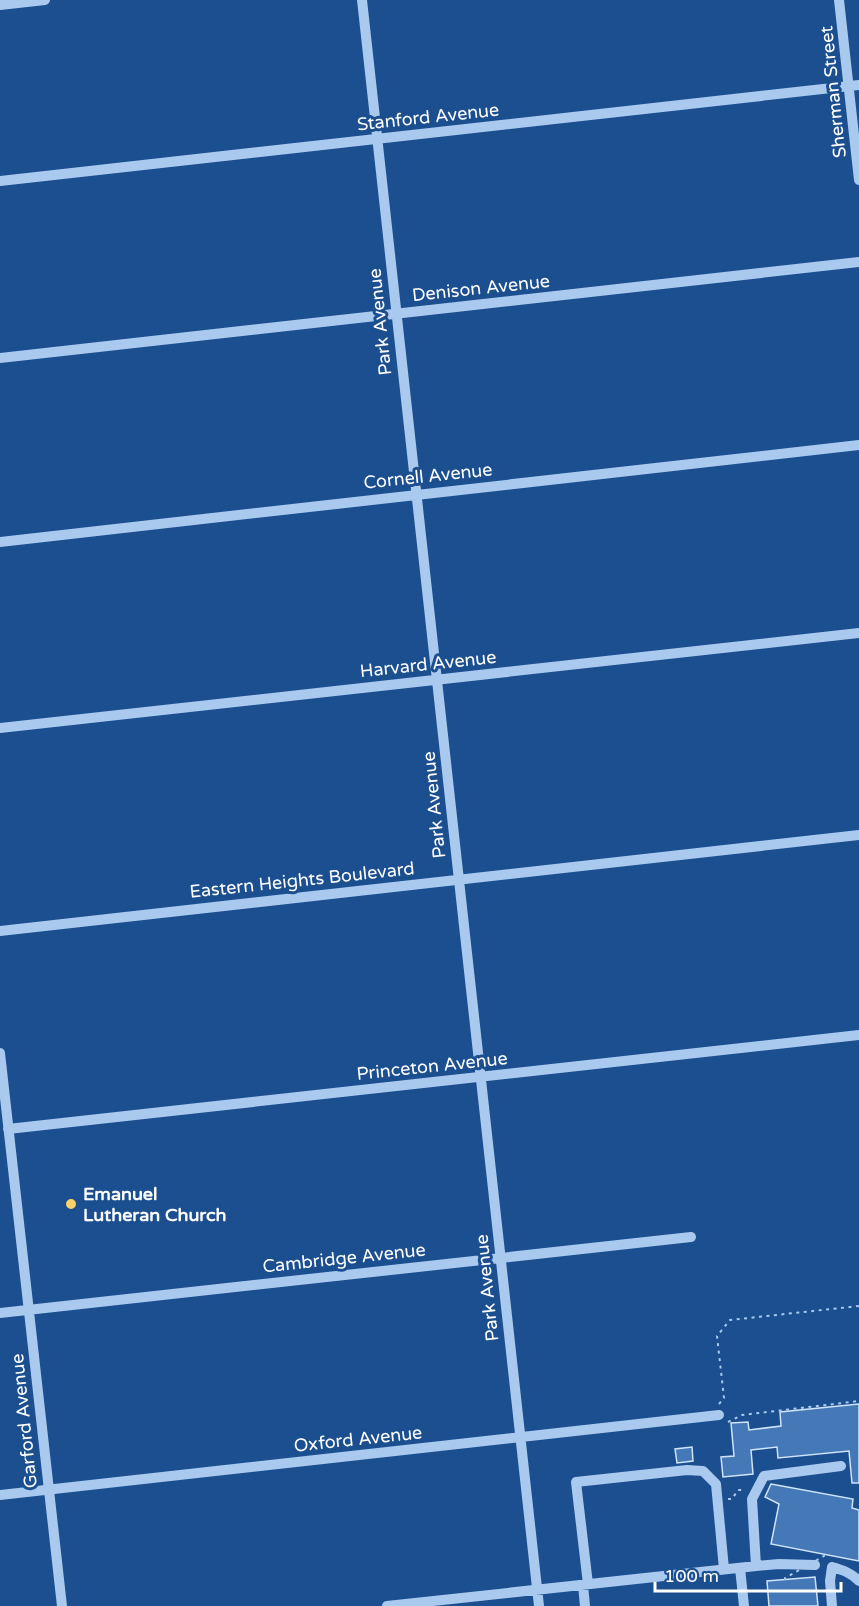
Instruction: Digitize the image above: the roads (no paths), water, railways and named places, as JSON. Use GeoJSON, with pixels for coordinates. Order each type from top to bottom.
{"type":"FeatureCollection","features":[{"type":"Feature","properties":{"kind":"street"},"geometry":{"type":"LineString","coordinates":[[0,5],[45,0]]}},
{"type":"Feature","properties":{"kind":"street","name":"Park Avenue"},"geometry":{"type":"LineString","coordinates":[[362,0],[539,1606]]}},
{"type":"Feature","properties":{"kind":"street","name":"Sherman Street"},"geometry":{"type":"LineString","coordinates":[[839,0],[854,86],[859,180]]}},
{"type":"Feature","properties":{"kind":"street","name":"Stanford Avenue"},"geometry":{"type":"LineString","coordinates":[[0,181],[854,86]]}},
{"type":"Feature","properties":{"kind":"street","name":"Denison Avenue"},"geometry":{"type":"LineString","coordinates":[[0,358],[859,262]]}},
{"type":"Feature","properties":{"kind":"street","name":"Cornell Avenue"},"geometry":{"type":"LineString","coordinates":[[0,542],[859,445]]}},
{"type":"Feature","properties":{"kind":"street","name":"Harvard Avenue"},"geometry":{"type":"LineString","coordinates":[[0,729],[859,633]]}},
{"type":"Feature","properties":{"kind":"street","name":"Eastern Heights Boulevard"},"geometry":{"type":"LineString","coordinates":[[0,931],[859,835]]}},
{"type":"Feature","properties":{"kind":"street","name":"Princeton Avenue"},"geometry":{"type":"LineString","coordinates":[[8,1130],[859,1035]]}},
{"type":"Feature","properties":{"kind":"street","name":"Garford Avenue"},"geometry":{"type":"LineString","coordinates":[[0,1053],[62,1606]]}},
{"type":"Feature","properties":{"kind":"street","name":"Cambridge Avenue"},"geometry":{"type":"LineString","coordinates":[[0,1313],[691,1237]]}},
{"type":"Feature","properties":{"kind":"street","name":"Oxford Avenue"},"geometry":{"type":"LineString","coordinates":[[0,1495],[720,1416]]}},
{"type":"Feature","properties":{"kind":"street"},"geometry":{"type":"LineString","coordinates":[[756,1566],[752,1499],[764,1476],[841,1466]]}},
{"type":"Feature","properties":{"kind":"street"},"geometry":{"type":"LineString","coordinates":[[585,1606],[576,1482],[703,1470],[716,1485],[724,1569]]}},
{"type":"Feature","properties":{"kind":"street"},"geometry":{"type":"LineString","coordinates":[[387,1606],[724,1569],[779,1564],[815,1565]]}},
{"type":"Feature","properties":{"kind":"street"},"geometry":{"type":"LineString","coordinates":[[832,1606],[830,1581],[832,1567],[842,1569],[859,1581]]}},
{"type":"Feature","properties":{"kind":"street"},"geometry":{"type":"LineString","coordinates":[[740,1568],[744,1606]]}},
{"type":"Feature","properties":{"kind":"place","name":"Emanuel Lutheran Church"},"geometry":{"type":"Point","coordinates":[71,1204]}}]}
